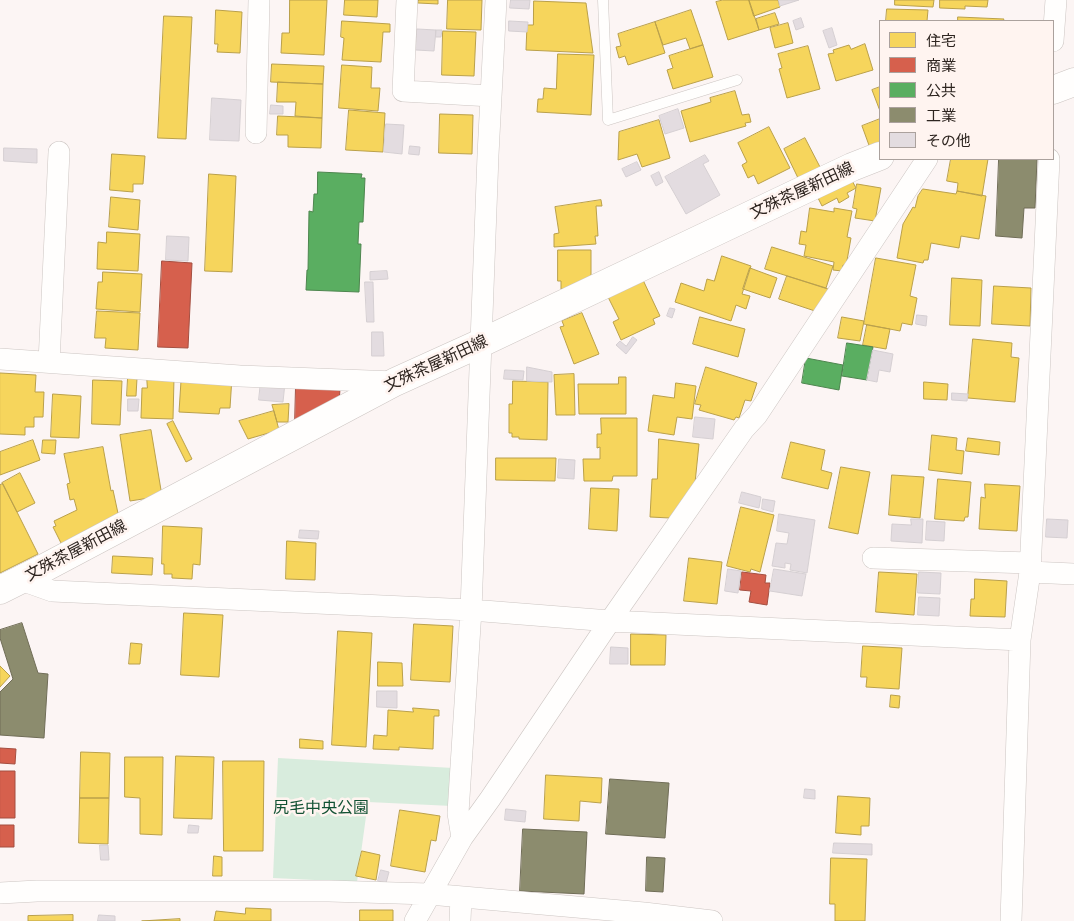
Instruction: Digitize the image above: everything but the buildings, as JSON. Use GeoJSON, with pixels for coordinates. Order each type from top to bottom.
{"type":"FeatureCollection","features":[{"type":"Feature","properties":{"kind":"main road"},"geometry":{"type":"LineString","coordinates":[[1054,90],[1074,82]]}},
{"type":"Feature","properties":{"kind":"main road","name":"文殊茶屋新田線"},"geometry":{"type":"LineString","coordinates":[[10,585],[395,382],[482,344],[852,167],[879,156]]}},
{"type":"Feature","properties":{"kind":"street"},"geometry":{"type":"LineString","coordinates":[[256,133],[259,0]]}},
{"type":"Feature","properties":{"kind":"street"},"geometry":{"type":"LineString","coordinates":[[408,0],[403,91],[491,96]]}},
{"type":"Feature","properties":{"kind":"street"},"geometry":{"type":"LineString","coordinates":[[462,838],[458,814],[471,610],[496,0]]}},
{"type":"Feature","properties":{"kind":"street"},"geometry":{"type":"LineString","coordinates":[[1054,28],[1056,0]]}},
{"type":"Feature","properties":{"kind":"street"},"geometry":{"type":"LineString","coordinates":[[49,362],[59,152]]}},
{"type":"Feature","properties":{"kind":"street"},"geometry":{"type":"LineString","coordinates":[[415,921],[462,838],[610,621],[744,429],[757,415],[925,160]]}},
{"type":"Feature","properties":{"kind":"street"},"geometry":{"type":"LineString","coordinates":[[1010,921],[1020,640],[1030,568],[1049,160]]}},
{"type":"Feature","properties":{"kind":"street"},"geometry":{"type":"LineString","coordinates":[[0,358],[240,376],[395,382]]}},
{"type":"Feature","properties":{"kind":"street"},"geometry":{"type":"LineString","coordinates":[[873,558],[1030,568],[1074,574]]}},
{"type":"Feature","properties":{"kind":"street"},"geometry":{"type":"LineString","coordinates":[[10,585],[52,591],[471,610],[610,621],[1020,640]]}},
{"type":"Feature","properties":{"kind":"street"},"geometry":{"type":"LineString","coordinates":[[0,893],[37,891],[329,891],[429,894],[644,913],[712,921]]}},
{"type":"Feature","properties":{"kind":"street"},"geometry":{"type":"LineString","coordinates":[[460,921],[461,897]]}},
{"type":"Feature","properties":{"kind":"lane"},"geometry":{"type":"LineString","coordinates":[[603,0],[608,120],[737,80]]}},
{"type":"Feature","properties":{"kind":"green space","name":"尻毛中央公園"},"geometry":{"type":"Polygon","coordinates":[[[278,758],[453,768],[452,806],[368,802],[357,882],[273,878],[278,758]]]}}]}
